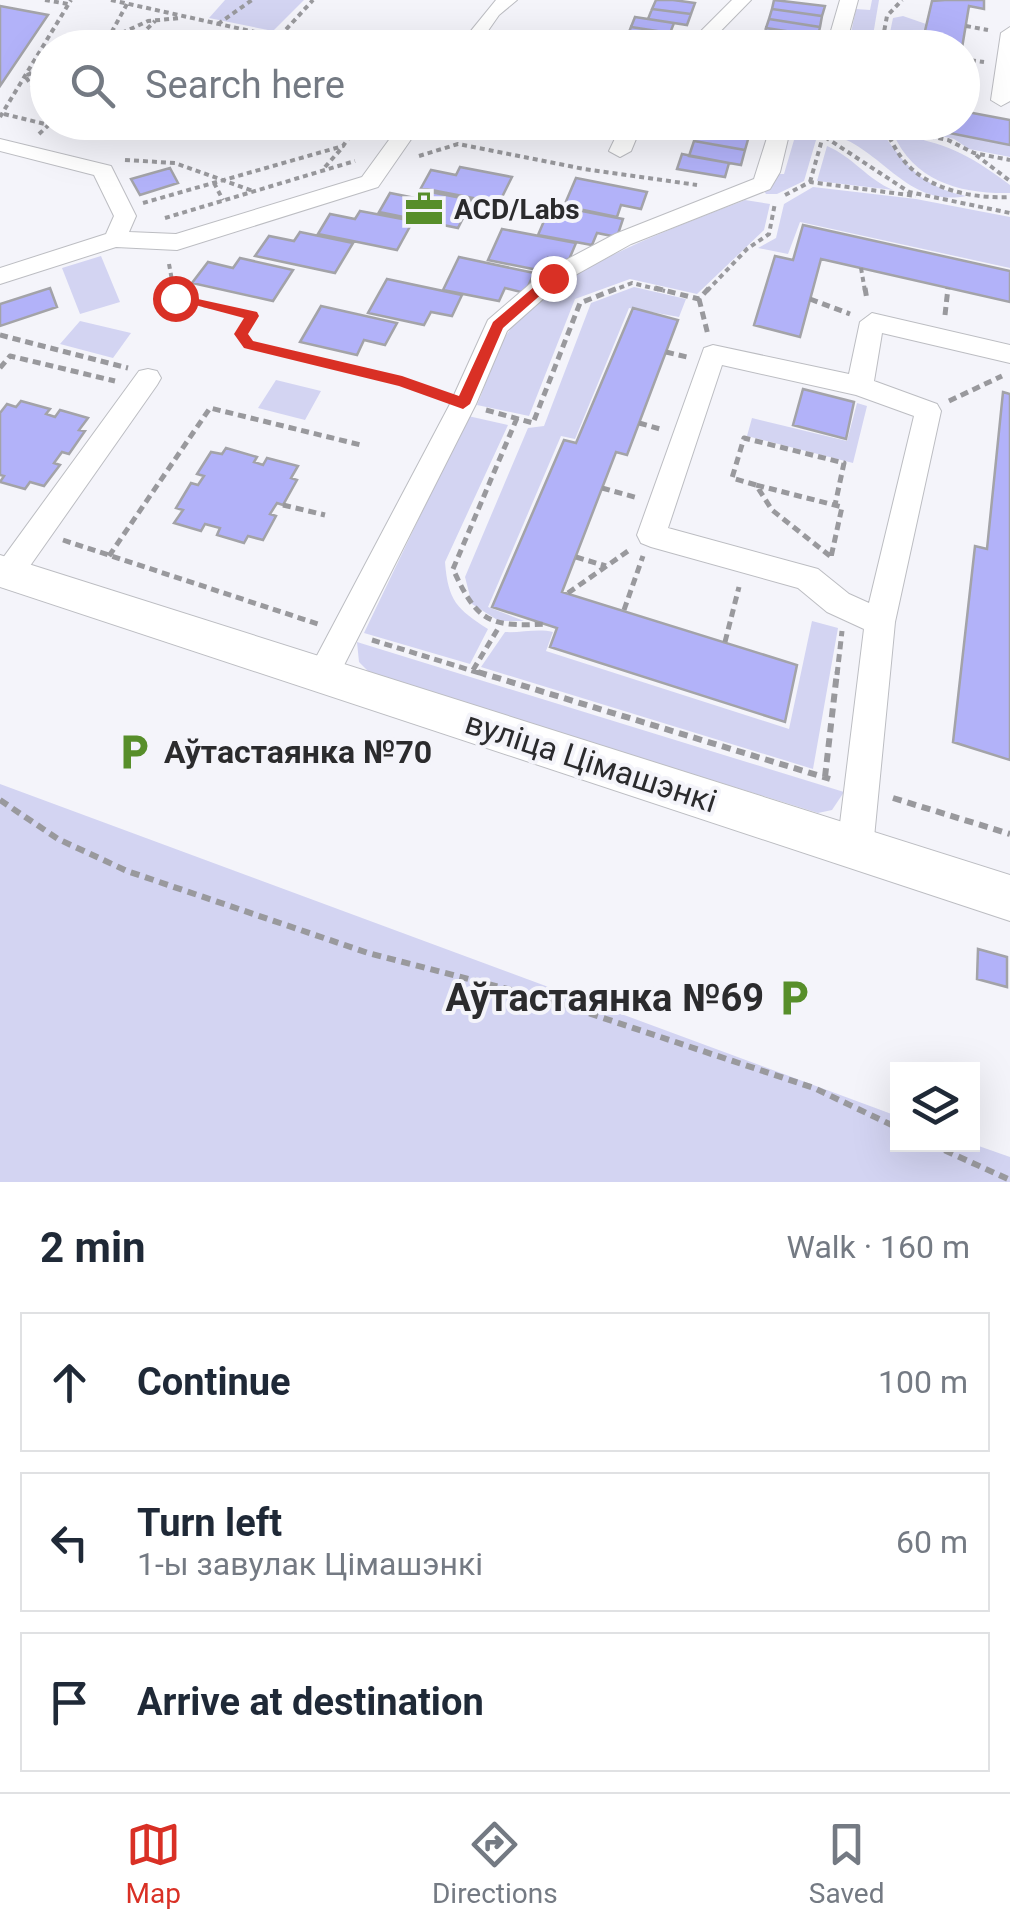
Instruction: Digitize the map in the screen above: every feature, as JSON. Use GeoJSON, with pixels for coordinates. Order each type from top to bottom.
{"type":"FeatureCollection","features":[{"type":"Feature","properties":{"kind":"main road","name":"вуліца Цімашэнкі"},"geometry":{"type":"LineString","coordinates":[[4,572],[1010,898]]}},
{"type":"Feature","properties":{"kind":"street"},"geometry":{"type":"LineString","coordinates":[[479,30],[493,10],[508,0]]}},
{"type":"Feature","properties":{"kind":"street"},"geometry":{"type":"LineString","coordinates":[[711,30],[742,0]]}},
{"type":"Feature","properties":{"kind":"street"},"geometry":{"type":"LineString","coordinates":[[840,30],[849,0]]}},
{"type":"Feature","properties":{"kind":"street"},"geometry":{"type":"LineString","coordinates":[[1001,100],[1010,33]]}},
{"type":"Feature","properties":{"kind":"street"},"geometry":{"type":"LineString","coordinates":[[0,276],[116,239],[177,242],[370,182],[400,140]]}},
{"type":"Feature","properties":{"kind":"street"},"geometry":{"type":"LineString","coordinates":[[620,150],[625,140]]}},
{"type":"Feature","properties":{"kind":"street"},"geometry":{"type":"LineString","coordinates":[[323,675],[463,404],[498,326],[553,278],[623,240],[762,184],[777,140]]}},
{"type":"Feature","properties":{"kind":"street"},"geometry":{"type":"LineString","coordinates":[[0,145],[103,172],[125,216],[116,239]]}},
{"type":"Feature","properties":{"kind":"street"},"geometry":{"type":"LineString","coordinates":[[860,386],[872,322],[1010,354]]}},
{"type":"Feature","properties":{"kind":"street"},"geometry":{"type":"LineString","coordinates":[[855,848],[880,622],[928,412],[860,386],[713,354],[652,535],[806,578],[838,602],[880,622]]}},
{"type":"Feature","properties":{"kind":"street"},"geometry":{"type":"LineString","coordinates":[[4,572],[38,532],[145,383]]}},
{"type":"Feature","properties":{"kind":"path"},"geometry":{"type":"LineString","coordinates":[[45,0],[70,2],[53,30]]}},
{"type":"Feature","properties":{"kind":"path"},"geometry":{"type":"LineString","coordinates":[[110,0],[249,30]]}},
{"type":"Feature","properties":{"kind":"path"},"geometry":{"type":"LineString","coordinates":[[218,24],[252,0]]}},
{"type":"Feature","properties":{"kind":"path"},"geometry":{"type":"LineString","coordinates":[[286,30],[314,0]]}},
{"type":"Feature","properties":{"kind":"path"},"geometry":{"type":"LineString","coordinates":[[885,30],[888,16],[902,0]]}},
{"type":"Feature","properties":{"kind":"path"},"geometry":{"type":"LineString","coordinates":[[113,30],[128,4]]}},
{"type":"Feature","properties":{"kind":"path"},"geometry":{"type":"LineString","coordinates":[[131,30],[157,19],[186,18]]}},
{"type":"Feature","properties":{"kind":"path"},"geometry":{"type":"LineString","coordinates":[[146,30],[157,19]]}},
{"type":"Feature","properties":{"kind":"path"},"geometry":{"type":"LineString","coordinates":[[30,68],[1,115],[30,120]]}},
{"type":"Feature","properties":{"kind":"path"},"geometry":{"type":"LineString","coordinates":[[25,76],[30,74]]}},
{"type":"Feature","properties":{"kind":"path"},"geometry":{"type":"LineString","coordinates":[[25,76],[30,83]]}},
{"type":"Feature","properties":{"kind":"path"},"geometry":{"type":"LineString","coordinates":[[322,170],[347,140]]}},
{"type":"Feature","properties":{"kind":"path"},"geometry":{"type":"LineString","coordinates":[[824,140],[810,182],[1010,212]]}},
{"type":"Feature","properties":{"kind":"path"},"geometry":{"type":"LineString","coordinates":[[830,140],[850,149],[880,176],[916,196]]}},
{"type":"Feature","properties":{"kind":"path"},"geometry":{"type":"LineString","coordinates":[[892,140],[906,164],[930,181],[975,196],[1010,197]]}},
{"type":"Feature","properties":{"kind":"path"},"geometry":{"type":"LineString","coordinates":[[948,140],[974,153],[1010,181]]}},
{"type":"Feature","properties":{"kind":"path"},"geometry":{"type":"LineString","coordinates":[[160,219],[322,170],[390,155],[418,156],[458,144],[584,170],[746,192]]}},
{"type":"Feature","properties":{"kind":"path"},"geometry":{"type":"LineString","coordinates":[[138,205],[343,146]]}},
{"type":"Feature","properties":{"kind":"path"},"geometry":{"type":"LineString","coordinates":[[974,153],[1010,160]]}},
{"type":"Feature","properties":{"kind":"path"},"geometry":{"type":"LineString","coordinates":[[410,168],[418,156]]}},
{"type":"Feature","properties":{"kind":"path"},"geometry":{"type":"LineString","coordinates":[[119,159],[175,163],[217,182],[254,191]]}},
{"type":"Feature","properties":{"kind":"path"},"geometry":{"type":"LineString","coordinates":[[217,182],[224,200]]}},
{"type":"Feature","properties":{"kind":"path"},"geometry":{"type":"LineString","coordinates":[[975,196],[975,206]]}},
{"type":"Feature","properties":{"kind":"path"},"geometry":{"type":"LineString","coordinates":[[700,299],[747,250],[769,234],[776,200]]}},
{"type":"Feature","properties":{"kind":"path"},"geometry":{"type":"LineString","coordinates":[[168,261],[175,298],[252,316],[241,334],[249,345],[402,381],[463,404],[532,422],[580,302],[632,284],[700,299]]}},
{"type":"Feature","properties":{"kind":"path"},"geometry":{"type":"LineString","coordinates":[[861,268],[872,322]]}},
{"type":"Feature","properties":{"kind":"path"},"geometry":{"type":"LineString","coordinates":[[700,299],[713,354]]}},
{"type":"Feature","properties":{"kind":"path"},"geometry":{"type":"LineString","coordinates":[[810,299],[872,322]]}},
{"type":"Feature","properties":{"kind":"path"},"geometry":{"type":"LineString","coordinates":[[0,335],[119,364]]}},
{"type":"Feature","properties":{"kind":"path"},"geometry":{"type":"LineString","coordinates":[[0,368],[10,356],[145,383]]}},
{"type":"Feature","properties":{"kind":"path"},"geometry":{"type":"LineString","coordinates":[[928,412],[1010,374]]}},
{"type":"Feature","properties":{"kind":"path"},"geometry":{"type":"LineString","coordinates":[[110,556],[210,408],[361,445]]}},
{"type":"Feature","properties":{"kind":"path"},"geometry":{"type":"LineString","coordinates":[[517,418],[453,569],[470,610],[499,627],[546,624]]}},
{"type":"Feature","properties":{"kind":"path"},"geometry":{"type":"LineString","coordinates":[[756,485],[732,478],[744,438],[844,463],[835,505]]}},
{"type":"Feature","properties":{"kind":"path"},"geometry":{"type":"LineString","coordinates":[[602,488],[662,504]]}},
{"type":"Feature","properties":{"kind":"path"},"geometry":{"type":"LineString","coordinates":[[283,504],[325,514]]}},
{"type":"Feature","properties":{"kind":"path"},"geometry":{"type":"LineString","coordinates":[[38,532],[345,632],[1010,834]]}},
{"type":"Feature","properties":{"kind":"path"},"geometry":{"type":"LineString","coordinates":[[568,593],[652,535]]}},
{"type":"Feature","properties":{"kind":"path"},"geometry":{"type":"LineString","coordinates":[[624,610],[652,535]]}},
{"type":"Feature","properties":{"kind":"path"},"geometry":{"type":"LineString","coordinates":[[576,557],[607,566]]}},
{"type":"Feature","properties":{"kind":"path"},"geometry":{"type":"LineString","coordinates":[[725,642],[746,561]]}},
{"type":"Feature","properties":{"kind":"path"},"geometry":{"type":"LineString","coordinates":[[473,670],[499,627]]}},
{"type":"Feature","properties":{"kind":"path"},"geometry":{"type":"LineString","coordinates":[[0,800],[58,839],[127,871],[368,953],[546,999],[814,1088],[890,1124]]}},
{"type":"Feature","properties":{"kind":"path"},"geometry":{"type":"LineString","coordinates":[[949,1152],[1010,1180]]}},
{"type":"Feature","properties":{"kind":"shaded area"},"geometry":{"type":"Polygon","coordinates":[[[225,0],[304,0],[274,30],[209,18],[225,0]]]}},
{"type":"Feature","properties":{"kind":"shaded area"},"geometry":{"type":"Polygon","coordinates":[[[872,0],[879,0],[874,30],[852,30],[856,9],[870,10],[872,0]]]}},
{"type":"Feature","properties":{"kind":"shaded area"},"geometry":{"type":"Polygon","coordinates":[[[903,16],[926,24],[925,30],[891,30],[893,18],[903,16]]]}},
{"type":"Feature","properties":{"kind":"shaded area"},"geometry":{"type":"Polygon","coordinates":[[[980,139],[1010,145],[1010,157],[969,149],[956,140],[980,139]]]}},
{"type":"Feature","properties":{"kind":"shaded area"},"geometry":{"type":"Polygon","coordinates":[[[794,140],[816,140],[804,181],[777,194],[766,194],[763,189],[777,174],[784,174],[794,140]]]}},
{"type":"Feature","properties":{"kind":"shaded area"},"geometry":{"type":"Polygon","coordinates":[[[888,140],[926,181],[966,196],[927,193],[848,141],[888,140]]]}},
{"type":"Feature","properties":{"kind":"shaded area"},"geometry":{"type":"Polygon","coordinates":[[[897,140],[924,140],[942,146],[981,164],[1010,185],[1010,193],[974,191],[941,182],[926,174],[897,140]]]}},
{"type":"Feature","properties":{"kind":"shaded area"},"geometry":{"type":"Polygon","coordinates":[[[827,146],[875,180],[893,190],[817,181],[827,146]]]}},
{"type":"Feature","properties":{"kind":"shaded area"},"geometry":{"type":"Polygon","coordinates":[[[813,187],[916,199],[1010,217],[1010,268],[800,222],[788,254],[758,248],[776,238],[784,204],[813,187]]]}},
{"type":"Feature","properties":{"kind":"shaded area"},"geometry":{"type":"Polygon","coordinates":[[[745,200],[770,204],[764,230],[697,294],[630,279],[575,299],[529,416],[477,405],[507,334],[526,311],[552,290],[616,254],[745,200]]]}},
{"type":"Feature","properties":{"kind":"shaded area"},"geometry":{"type":"Polygon","coordinates":[[[101,256],[120,302],[80,314],[62,268],[101,256]]]}},
{"type":"Feature","properties":{"kind":"shaded area"},"geometry":{"type":"Polygon","coordinates":[[[634,287],[686,299],[679,317],[629,308],[575,439],[561,436],[488,607],[524,621],[499,621],[472,604],[465,577],[528,428],[544,426],[591,303],[634,287]]]}},
{"type":"Feature","properties":{"kind":"shaded area"},"geometry":{"type":"Polygon","coordinates":[[[80,321],[131,333],[113,358],[60,344],[80,321]]]}},
{"type":"Feature","properties":{"kind":"shaded area"},"geometry":{"type":"Polygon","coordinates":[[[276,380],[321,391],[305,420],[258,408],[276,380]]]}},
{"type":"Feature","properties":{"kind":"shaded area"},"geometry":{"type":"Polygon","coordinates":[[[857,403],[867,406],[853,463],[747,436],[752,418],[847,441],[857,403]]]}},
{"type":"Feature","properties":{"kind":"shaded area"},"geometry":{"type":"Polygon","coordinates":[[[468,416],[508,425],[445,562],[456,603],[488,629],[470,664],[364,633],[468,416]]]}},
{"type":"Feature","properties":{"kind":"shaded area"},"geometry":{"type":"Polygon","coordinates":[[[812,621],[838,628],[813,769],[481,667],[505,632],[553,632],[546,651],[789,729],[812,621]]]}},
{"type":"Feature","properties":{"kind":"shaded area"},"geometry":{"type":"Polygon","coordinates":[[[357,642],[844,792],[832,810],[818,813],[371,674],[359,662],[357,642]]]}},
{"type":"Feature","properties":{"kind":"shaded area"},"geometry":{"type":"Polygon","coordinates":[[[0,784],[890,1113],[890,1152],[980,1152],[980,1146],[1010,1157],[1010,1182],[0,1182],[0,784]]]}},
{"type":"Feature","properties":{"kind":"building"},"geometry":{"type":"Polygon","coordinates":[[[656,0],[695,3],[691,14],[652,9],[656,0]]]}},
{"type":"Feature","properties":{"kind":"building"},"geometry":{"type":"Polygon","coordinates":[[[774,0],[825,6],[822,16],[772,9],[774,0]]]}},
{"type":"Feature","properties":{"kind":"building"},"geometry":{"type":"Polygon","coordinates":[[[984,0],[984,9],[969,6],[965,30],[925,30],[932,1],[984,0]]]}},
{"type":"Feature","properties":{"kind":"building"},"geometry":{"type":"Polygon","coordinates":[[[0,6],[48,15],[38,30],[30,30],[30,42],[0,86],[0,6]]]}},
{"type":"Feature","properties":{"kind":"building"},"geometry":{"type":"Polygon","coordinates":[[[652,9],[691,14],[687,25],[648,19],[652,9]]]}},
{"type":"Feature","properties":{"kind":"building"},"geometry":{"type":"Polygon","coordinates":[[[772,9],[822,16],[820,27],[769,19],[772,9]]]}},
{"type":"Feature","properties":{"kind":"building"},"geometry":{"type":"Polygon","coordinates":[[[635,17],[674,23],[671,30],[631,27],[635,17]]]}},
{"type":"Feature","properties":{"kind":"building"},"geometry":{"type":"Polygon","coordinates":[[[769,19],[820,27],[819,30],[766,28],[769,19]]]}},
{"type":"Feature","properties":{"kind":"building"},"geometry":{"type":"Polygon","coordinates":[[[980,114],[1010,120],[1010,145],[980,139],[980,114]]]}},
{"type":"Feature","properties":{"kind":"building"},"geometry":{"type":"Polygon","coordinates":[[[694,140],[748,140],[745,150],[694,140]]]}},
{"type":"Feature","properties":{"kind":"building"},"geometry":{"type":"Polygon","coordinates":[[[694,141],[745,150],[741,165],[689,156],[694,141]]]}},
{"type":"Feature","properties":{"kind":"building"},"geometry":{"type":"Polygon","coordinates":[[[682,154],[729,163],[725,177],[677,169],[682,154]]]}},
{"type":"Feature","properties":{"kind":"building"},"geometry":{"type":"Polygon","coordinates":[[[460,167],[512,177],[499,203],[421,188],[431,170],[456,175],[460,167]]]}},
{"type":"Feature","properties":{"kind":"building"},"geometry":{"type":"Polygon","coordinates":[[[170,168],[178,183],[140,195],[131,179],[170,168]]]}},
{"type":"Feature","properties":{"kind":"building"},"geometry":{"type":"Polygon","coordinates":[[[576,178],[647,192],[641,209],[621,205],[617,217],[564,206],[576,178]]]}},
{"type":"Feature","properties":{"kind":"building"},"geometry":{"type":"Polygon","coordinates":[[[420,190],[472,200],[458,228],[379,212],[390,193],[415,198],[420,190]]]}},
{"type":"Feature","properties":{"kind":"building"},"geometry":{"type":"Polygon","coordinates":[[[551,205],[623,219],[617,237],[597,233],[592,245],[538,235],[551,205]]]}},
{"type":"Feature","properties":{"kind":"building"},"geometry":{"type":"Polygon","coordinates":[[[360,211],[413,221],[397,250],[318,234],[330,214],[355,219],[360,211]]]}},
{"type":"Feature","properties":{"kind":"building"},"geometry":{"type":"Polygon","coordinates":[[[803,225],[1010,271],[1010,302],[821,259],[800,337],[754,325],[775,256],[793,260],[803,225]]]}},
{"type":"Feature","properties":{"kind":"building"},"geometry":{"type":"Polygon","coordinates":[[[502,229],[576,243],[568,262],[548,258],[543,271],[488,260],[502,229]]]}},
{"type":"Feature","properties":{"kind":"building"},"geometry":{"type":"Polygon","coordinates":[[[300,232],[353,243],[335,273],[255,256],[269,236],[294,241],[300,232]]]}},
{"type":"Feature","properties":{"kind":"building"},"geometry":{"type":"Polygon","coordinates":[[[459,257],[534,273],[525,293],[505,288],[499,301],[443,290],[459,257]]]}},
{"type":"Feature","properties":{"kind":"building"},"geometry":{"type":"Polygon","coordinates":[[[240,258],[293,270],[273,301],[192,283],[208,262],[233,268],[240,258]]]}},
{"type":"Feature","properties":{"kind":"building"},"geometry":{"type":"Polygon","coordinates":[[[387,279],[462,295],[452,316],[431,312],[424,325],[368,313],[387,279]]]}},
{"type":"Feature","properties":{"kind":"building"},"geometry":{"type":"Polygon","coordinates":[[[50,288],[57,307],[0,326],[0,304],[50,288]]]}},
{"type":"Feature","properties":{"kind":"building"},"geometry":{"type":"Polygon","coordinates":[[[321,306],[397,323],[385,345],[364,340],[357,355],[300,342],[321,306]]]}},
{"type":"Feature","properties":{"kind":"building"},"geometry":{"type":"Polygon","coordinates":[[[633,308],[678,320],[627,455],[616,452],[562,592],[797,665],[785,722],[550,647],[557,628],[492,607],[564,440],[576,443],[633,308]]]}},
{"type":"Feature","properties":{"kind":"building"},"geometry":{"type":"Polygon","coordinates":[[[803,389],[854,402],[846,439],[793,425],[803,389]]]}},
{"type":"Feature","properties":{"kind":"building"},"geometry":{"type":"Polygon","coordinates":[[[1003,392],[1010,394],[1010,760],[953,742],[975,546],[987,549],[1003,392]]]}},
{"type":"Feature","properties":{"kind":"building"},"geometry":{"type":"Polygon","coordinates":[[[21,401],[50,409],[46,414],[55,417],[60,410],[88,418],[79,430],[85,431],[69,454],[62,452],[54,463],[60,465],[44,486],[30,482],[25,489],[0,482],[4,476],[0,475],[0,413],[7,404],[16,407],[21,401]]]}},
{"type":"Feature","properties":{"kind":"building"},"geometry":{"type":"Polygon","coordinates":[[[226,448],[257,457],[254,462],[263,465],[267,458],[298,466],[291,478],[297,480],[283,505],[277,503],[270,514],[276,516],[263,540],[248,536],[244,543],[217,535],[220,528],[205,524],[201,531],[174,523],[183,510],[176,508],[191,483],[198,485],[204,476],[197,474],[211,452],[222,454],[226,448]]]}},
{"type":"Feature","properties":{"kind":"building"},"geometry":{"type":"Polygon","coordinates":[[[978,949],[1007,957],[1007,987],[977,979],[978,949]]]}},
{"type":"Feature","properties":{"kind":"place","name":"ACD/Labs"},"geometry":{"type":"Point","coordinates":[424,209]}},
{"type":"Feature","properties":{"kind":"place","name":"Аўтастаянка №70"},"geometry":{"type":"Point","coordinates":[134,752]}},
{"type":"Feature","properties":{"kind":"place","name":"Аўтастаянка №69"},"geometry":{"type":"Point","coordinates":[794,998]}},
{"type":"Feature","properties":{"kind":"route"},"geometry":{"type":"LineString","coordinates":[[175,298],[252,316],[241,334],[249,345],[402,381],[463,404],[498,326],[523,300],[553,278]]}}]}
